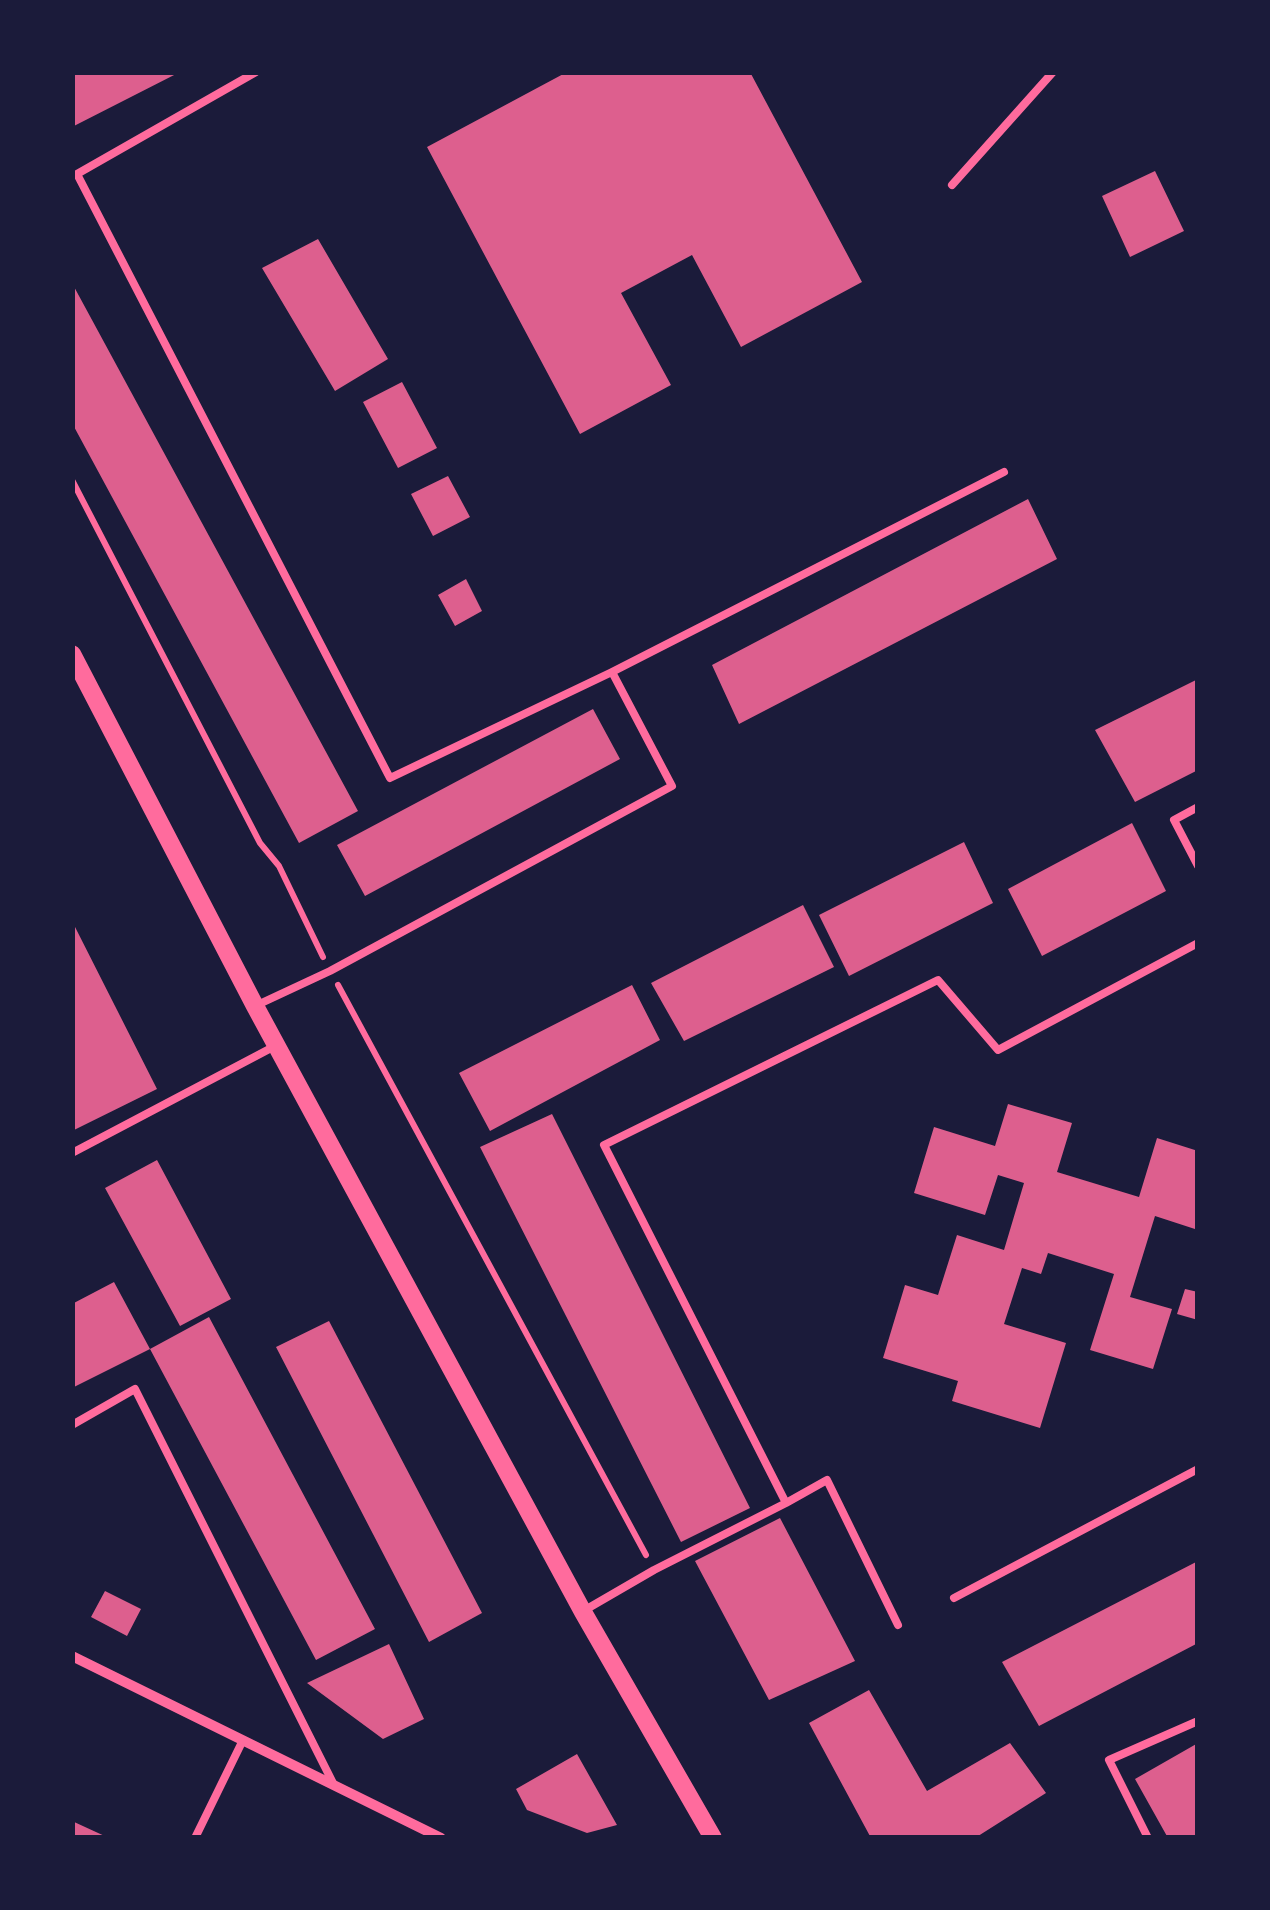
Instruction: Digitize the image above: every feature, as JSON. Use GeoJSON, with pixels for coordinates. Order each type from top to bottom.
{"type":"FeatureCollection","features":[{"type":"Feature","properties":{"kind":"street"},"geometry":{"type":"LineString","coordinates":[[72,654],[277,1046],[583,1612],[712,1838]]}},
{"type":"Feature","properties":{"kind":"street"},"geometry":{"type":"LineString","coordinates":[[72,1656],[441,1838]]}},
{"type":"Feature","properties":{"kind":"lane"},"geometry":{"type":"LineString","coordinates":[[256,72],[77,174],[390,778],[612,672],[1004,472]]}},
{"type":"Feature","properties":{"kind":"lane"},"geometry":{"type":"LineString","coordinates":[[952,185],[1053,72]]}},
{"type":"Feature","properties":{"kind":"lane"},"geometry":{"type":"LineString","coordinates":[[256,1006],[330,972],[672,786],[612,672]]}},
{"type":"Feature","properties":{"kind":"lane"},"geometry":{"type":"LineString","coordinates":[[1198,807],[1174,820],[1198,866]]}},
{"type":"Feature","properties":{"kind":"lane"},"geometry":{"type":"LineString","coordinates":[[786,1503],[604,1145],[938,980],[998,1050],[1198,943]]}},
{"type":"Feature","properties":{"kind":"lane"},"geometry":{"type":"LineString","coordinates":[[72,1154],[277,1046]]}},
{"type":"Feature","properties":{"kind":"lane"},"geometry":{"type":"LineString","coordinates":[[72,1424],[134,1389],[334,1785]]}},
{"type":"Feature","properties":{"kind":"lane"},"geometry":{"type":"LineString","coordinates":[[954,1598],[1198,1468]]}},
{"type":"Feature","properties":{"kind":"lane"},"geometry":{"type":"LineString","coordinates":[[583,1612],[654,1570],[826,1480],[898,1625]]}},
{"type":"Feature","properties":{"kind":"lane"},"geometry":{"type":"LineString","coordinates":[[1148,1838],[1110,1760],[1198,1721]]}},
{"type":"Feature","properties":{"kind":"lane"},"geometry":{"type":"LineString","coordinates":[[195,1838],[243,1740]]}},
{"type":"Feature","properties":{"kind":"path"},"geometry":{"type":"LineString","coordinates":[[72,480],[260,843],[278,866],[330,972],[654,1570]]}},
{"type":"Feature","properties":{"kind":"building"},"geometry":{"type":"Polygon","coordinates":[[[72,72],[180,72],[72,127],[72,72]]]}},
{"type":"Feature","properties":{"kind":"building"},"geometry":{"type":"Polygon","coordinates":[[[567,72],[750,72],[862,282],[741,347],[692,255],[621,293],[671,385],[580,434],[427,147],[567,72]]]}},
{"type":"Feature","properties":{"kind":"building"},"geometry":{"type":"Polygon","coordinates":[[[1155,171],[1184,231],[1130,257],[1102,196],[1155,171]]]}},
{"type":"Feature","properties":{"kind":"building"},"geometry":{"type":"Polygon","coordinates":[[[318,239],[388,359],[335,391],[262,268],[318,239]]]}},
{"type":"Feature","properties":{"kind":"building"},"geometry":{"type":"Polygon","coordinates":[[[72,283],[358,811],[299,843],[72,423],[72,283]]]}},
{"type":"Feature","properties":{"kind":"building"},"geometry":{"type":"Polygon","coordinates":[[[402,382],[437,448],[398,468],[363,402],[402,382]]]}},
{"type":"Feature","properties":{"kind":"building"},"geometry":{"type":"Polygon","coordinates":[[[448,476],[470,517],[433,536],[411,494],[448,476]]]}},
{"type":"Feature","properties":{"kind":"building"},"geometry":{"type":"Polygon","coordinates":[[[1028,499],[1057,559],[739,724],[712,665],[1028,499]]]}},
{"type":"Feature","properties":{"kind":"building"},"geometry":{"type":"Polygon","coordinates":[[[466,579],[482,611],[455,626],[438,595],[466,579]]]}},
{"type":"Feature","properties":{"kind":"building"},"geometry":{"type":"Polygon","coordinates":[[[1198,679],[1198,770],[1135,802],[1095,730],[1198,679]]]}},
{"type":"Feature","properties":{"kind":"building"},"geometry":{"type":"Polygon","coordinates":[[[593,709],[620,759],[365,896],[337,845],[593,709]]]}},
{"type":"Feature","properties":{"kind":"building"},"geometry":{"type":"Polygon","coordinates":[[[1132,823],[1166,891],[1042,956],[1008,889],[1132,823]]]}},
{"type":"Feature","properties":{"kind":"building"},"geometry":{"type":"Polygon","coordinates":[[[964,842],[993,903],[849,976],[819,915],[964,842]]]}},
{"type":"Feature","properties":{"kind":"building"},"geometry":{"type":"Polygon","coordinates":[[[803,905],[834,967],[684,1041],[651,983],[803,905]]]}},
{"type":"Feature","properties":{"kind":"building"},"geometry":{"type":"Polygon","coordinates":[[[72,921],[157,1089],[72,1131],[72,921]]]}},
{"type":"Feature","properties":{"kind":"building"},"geometry":{"type":"Polygon","coordinates":[[[632,985],[660,1040],[490,1131],[459,1073],[632,985]]]}},
{"type":"Feature","properties":{"kind":"building"},"geometry":{"type":"Polygon","coordinates":[[[1008,1104],[1072,1123],[1057,1172],[1139,1197],[1157,1138],[1198,1151],[1198,1230],[1155,1216],[1130,1297],[1172,1309],[1153,1369],[1090,1350],[1114,1274],[1048,1253],[1041,1274],[1022,1268],[1004,1324],[1066,1343],[1040,1428],[952,1401],[958,1381],[883,1358],[905,1285],[938,1295],[957,1235],[1004,1250],[1024,1183],[998,1175],[985,1215],[914,1193],[934,1127],[995,1146],[1008,1104]]]}},
{"type":"Feature","properties":{"kind":"building"},"geometry":{"type":"Polygon","coordinates":[[[552,1114],[750,1508],[681,1542],[480,1147],[552,1114]]]}},
{"type":"Feature","properties":{"kind":"building"},"geometry":{"type":"Polygon","coordinates":[[[157,1160],[231,1299],[180,1326],[105,1188],[157,1160]]]}},
{"type":"Feature","properties":{"kind":"building"},"geometry":{"type":"Polygon","coordinates":[[[114,1282],[150,1349],[72,1388],[72,1304],[114,1282]]]}},
{"type":"Feature","properties":{"kind":"building"},"geometry":{"type":"Polygon","coordinates":[[[1185,1289],[1198,1292],[1198,1320],[1177,1314],[1185,1289]]]}},
{"type":"Feature","properties":{"kind":"building"},"geometry":{"type":"Polygon","coordinates":[[[209,1317],[375,1629],[316,1660],[150,1349],[209,1317]]]}},
{"type":"Feature","properties":{"kind":"building"},"geometry":{"type":"Polygon","coordinates":[[[329,1321],[482,1613],[429,1642],[276,1347],[329,1321]]]}},
{"type":"Feature","properties":{"kind":"building"},"geometry":{"type":"Polygon","coordinates":[[[780,1518],[855,1661],[769,1700],[695,1561],[780,1518]]]}},
{"type":"Feature","properties":{"kind":"building"},"geometry":{"type":"Polygon","coordinates":[[[1198,1561],[1198,1643],[1039,1726],[1002,1662],[1198,1561]]]}},
{"type":"Feature","properties":{"kind":"building"},"geometry":{"type":"Polygon","coordinates":[[[105,1591],[141,1609],[127,1636],[91,1617],[105,1591]]]}},
{"type":"Feature","properties":{"kind":"building"},"geometry":{"type":"Polygon","coordinates":[[[389,1644],[424,1719],[383,1739],[307,1683],[389,1644]]]}},
{"type":"Feature","properties":{"kind":"building"},"geometry":{"type":"Polygon","coordinates":[[[869,1690],[927,1791],[1010,1743],[1046,1793],[975,1838],[871,1838],[809,1723],[869,1690]]]}},
{"type":"Feature","properties":{"kind":"building"},"geometry":{"type":"Polygon","coordinates":[[[1198,1743],[1198,1838],[1168,1838],[1135,1779],[1198,1743]]]}},
{"type":"Feature","properties":{"kind":"building"},"geometry":{"type":"Polygon","coordinates":[[[577,1754],[617,1825],[587,1833],[527,1810],[516,1789],[577,1754]]]}},
{"type":"Feature","properties":{"kind":"building"},"geometry":{"type":"Polygon","coordinates":[[[72,1821],[109,1838],[72,1838],[72,1821]]]}}]}
